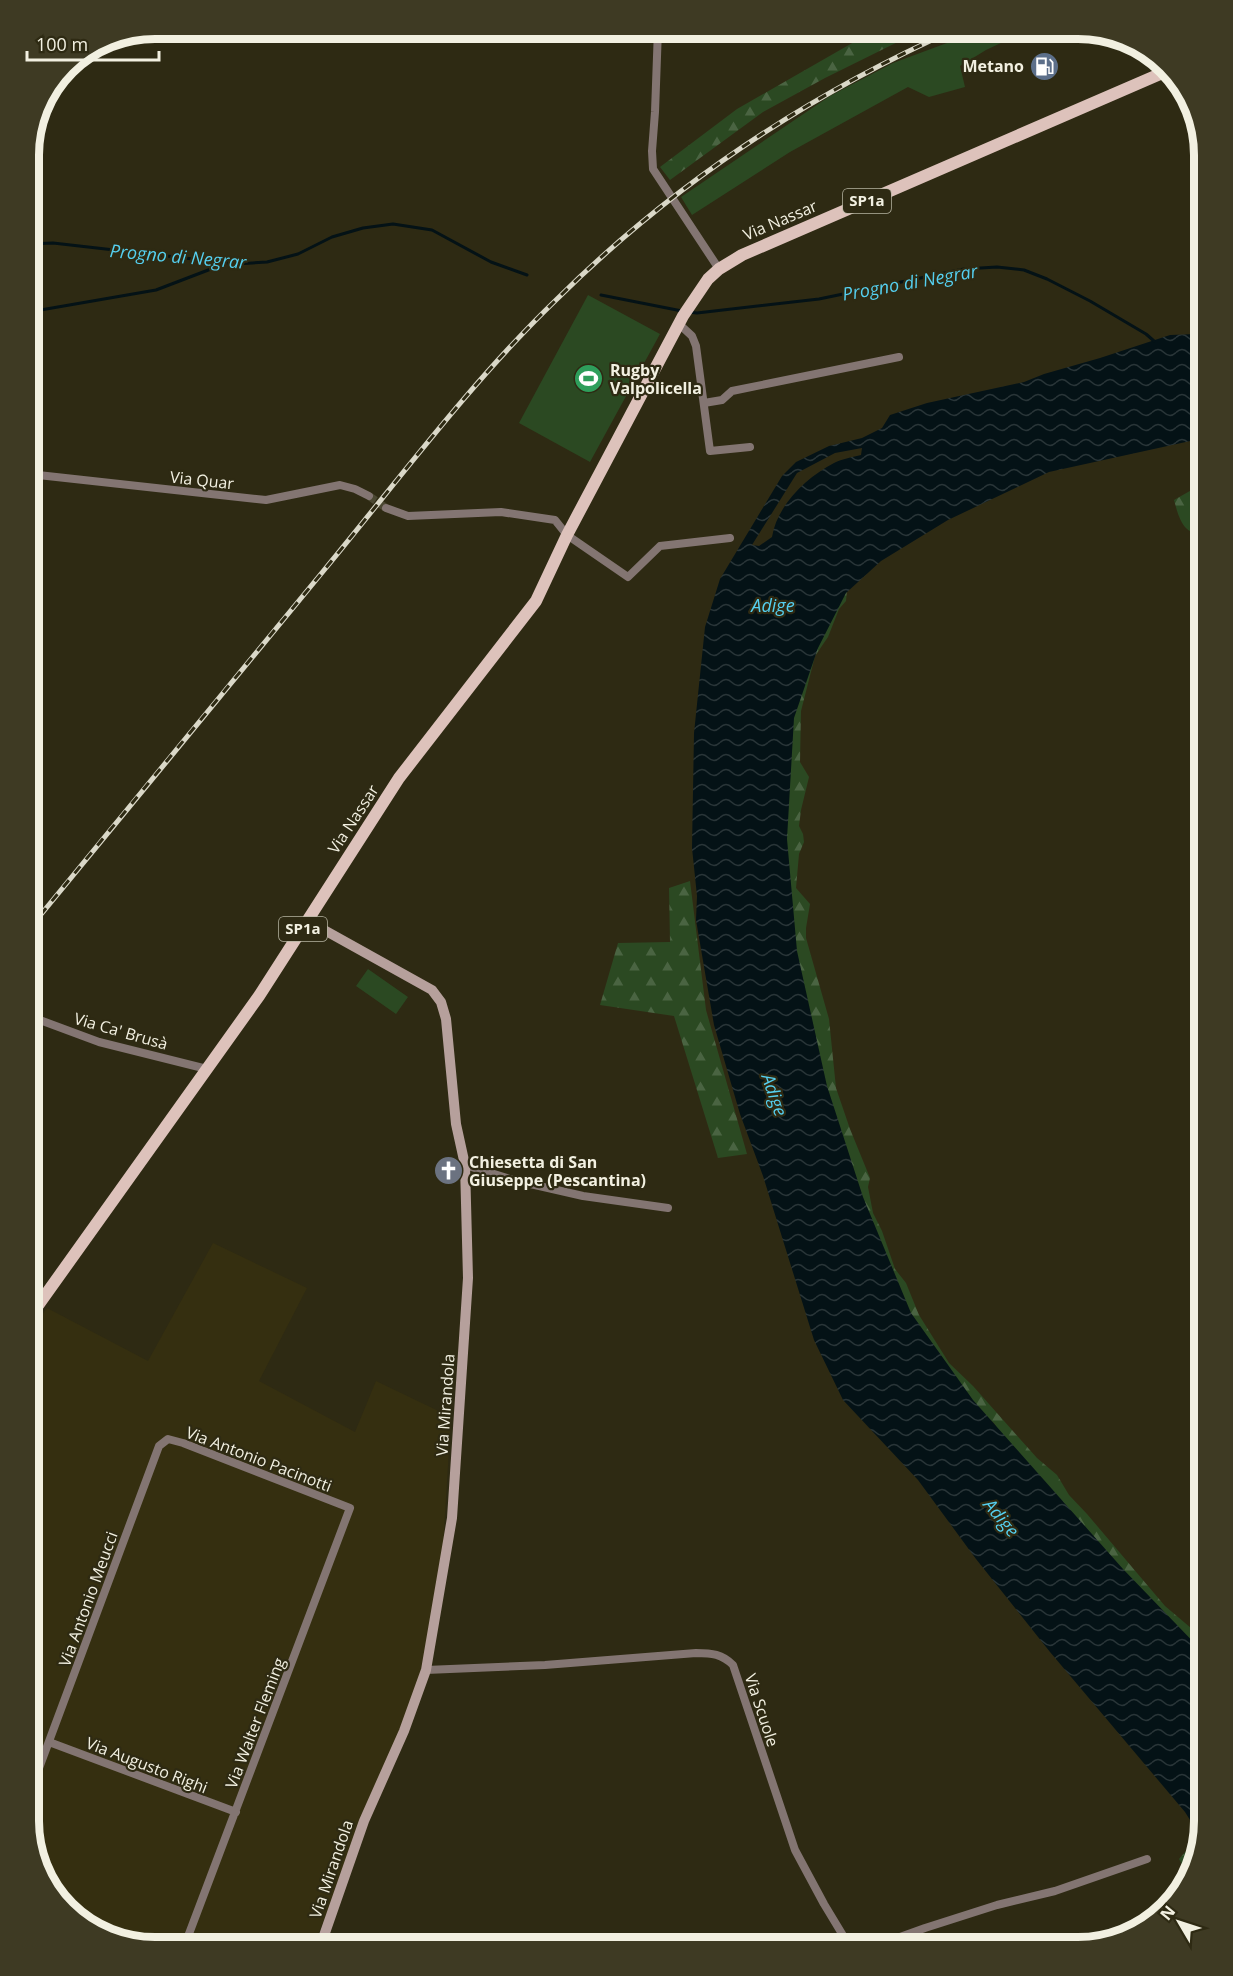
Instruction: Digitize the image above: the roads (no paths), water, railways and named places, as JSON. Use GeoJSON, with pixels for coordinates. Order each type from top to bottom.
{"type":"FeatureCollection","features":[{"type":"Feature","properties":{"kind":"main road","name":"Via Nassar"},"geometry":{"type":"LineString","coordinates":[[39,1304],[259,996],[399,778],[536,601],[567,534],[681,320],[694,297],[719,269],[742,255],[1161,74]]}},
{"type":"Feature","properties":{"kind":"street"},"geometry":{"type":"LineString","coordinates":[[658,39],[651,151],[653,169],[719,269]]}},
{"type":"Feature","properties":{"kind":"street"},"geometry":{"type":"LineString","coordinates":[[681,320],[696,346],[710,451],[750,447]]}},
{"type":"Feature","properties":{"kind":"street"},"geometry":{"type":"LineString","coordinates":[[704,403],[722,400],[732,391],[899,357]]}},
{"type":"Feature","properties":{"kind":"street","name":"Via Quar"},"geometry":{"type":"LineString","coordinates":[[39,475],[266,501],[340,485],[369,496]]}},
{"type":"Feature","properties":{"kind":"street"},"geometry":{"type":"LineString","coordinates":[[386,508],[408,516],[501,512],[555,520],[567,534],[628,577],[660,546],[730,538]]}},
{"type":"Feature","properties":{"kind":"street","name":"Via Mirandola"},"geometry":{"type":"LineString","coordinates":[[308,921],[432,990],[441,1002],[446,1019],[456,1124],[465,1165],[468,1278],[453,1507],[426,1670],[404,1731],[364,1821],[323,1937]]}},
{"type":"Feature","properties":{"kind":"street","name":"Via Ca' Brusà"},"geometry":{"type":"LineString","coordinates":[[39,1020],[99,1042],[207,1069]]}},
{"type":"Feature","properties":{"kind":"street"},"geometry":{"type":"LineString","coordinates":[[465,1165],[513,1180],[583,1196],[668,1208]]}},
{"type":"Feature","properties":{"kind":"street","name":"Via Antonio Pacinotti"},"geometry":{"type":"LineString","coordinates":[[159,1446],[168,1439],[183,1443],[350,1508]]}},
{"type":"Feature","properties":{"kind":"street","name":"Via Antonio Meucci"},"geometry":{"type":"LineString","coordinates":[[39,1768],[159,1446]]}},
{"type":"Feature","properties":{"kind":"street","name":"Via Walter Fleming"},"geometry":{"type":"LineString","coordinates":[[188,1937],[350,1508]]}},
{"type":"Feature","properties":{"kind":"street","name":"Via Scuole"},"geometry":{"type":"LineString","coordinates":[[426,1670],[545,1665],[696,1653],[712,1653],[725,1658],[733,1665],[795,1850],[844,1937]]}},
{"type":"Feature","properties":{"kind":"street","name":"Via Augusto Righi"},"geometry":{"type":"LineString","coordinates":[[49,1743],[236,1812]]}},
{"type":"Feature","properties":{"kind":"street"},"geometry":{"type":"LineString","coordinates":[[900,1937],[997,1905],[1055,1891],[1147,1859]]}},
{"type":"Feature","properties":{"kind":"water","name":"Adige"},"geometry":{"type":"Polygon","coordinates":[[[1194,334],[1194,440],[1049,472],[948,520],[881,561],[846,593],[818,648],[794,718],[787,839],[797,951],[827,1086],[863,1197],[911,1313],[973,1400],[1123,1569],[1194,1643],[1194,1826],[1185,1812],[1050,1652],[976,1559],[918,1480],[843,1400],[814,1340],[763,1176],[740,1114],[714,1025],[696,920],[697,896],[692,848],[694,733],[705,627],[720,579],[782,476],[796,462],[829,446],[862,438],[882,428],[890,415],[927,403],[1024,382],[1170,335],[1194,334]],[[862,448],[835,453],[797,473],[752,545],[759,546],[772,537],[780,514],[804,484],[824,469],[861,455],[862,448]]]}},
{"type":"Feature","properties":{"kind":"waterway","name":"Progno di Negrar"},"geometry":{"type":"LineString","coordinates":[[39,244],[53,243],[237,264],[267,262],[298,254],[332,237],[363,228],[393,224],[432,230],[491,262],[527,275]]}},
{"type":"Feature","properties":{"kind":"waterway"},"geometry":{"type":"LineString","coordinates":[[39,310],[156,290],[224,264]]}},
{"type":"Feature","properties":{"kind":"waterway","name":"Progno di Negrar"},"geometry":{"type":"LineString","coordinates":[[688,312],[697,313],[819,299],[964,269],[997,267],[1024,270],[1047,279],[1090,301],[1154,341]]}},
{"type":"Feature","properties":{"kind":"waterway","name":"Progno di Negrar"},"geometry":{"type":"LineString","coordinates":[[601,295],[682,311]]}},
{"type":"Feature","properties":{"kind":"tunnel"},"geometry":{"type":"LineString","coordinates":[[369,496],[386,508]]}},
{"type":"Feature","properties":{"kind":"railway"},"geometry":{"type":"LineString","coordinates":[[39,917],[465,397],[556,300],[647,218],[744,146],[847,83],[935,39]]}},
{"type":"Feature","properties":{"kind":"place","name":"Metano"},"geometry":{"type":"Point","coordinates":[1045,66]}},
{"type":"Feature","properties":{"kind":"place","name":"Rugby Valpolicella"},"geometry":{"type":"Point","coordinates":[589,379]}},
{"type":"Feature","properties":{"kind":"place","name":"Chiesetta di San Giuseppe (Pescantina)"},"geometry":{"type":"Point","coordinates":[448,1171]}}]}
